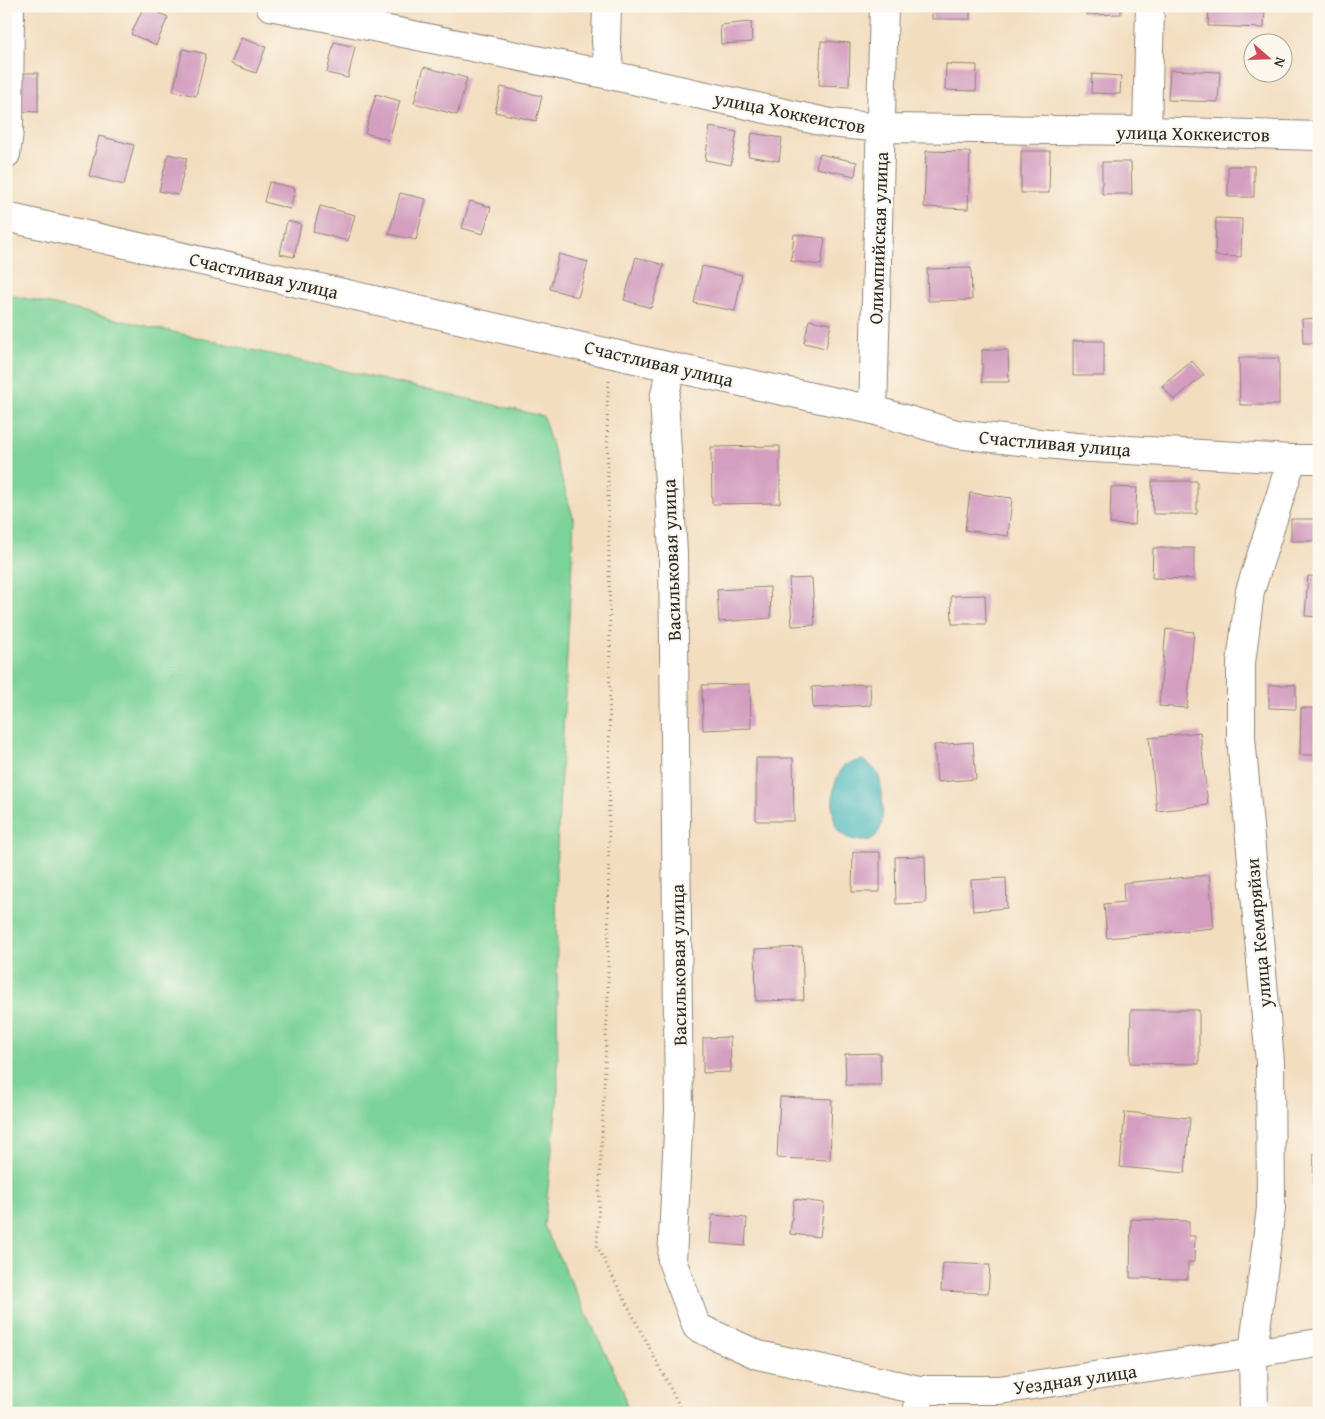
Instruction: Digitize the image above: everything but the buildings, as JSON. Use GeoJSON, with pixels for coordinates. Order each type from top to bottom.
{"type":"FeatureCollection","features":[{"type":"Feature","properties":{"kind":"street"},"geometry":{"type":"LineString","coordinates":[[6,154],[9,131],[10,6]]}},
{"type":"Feature","properties":{"kind":"street","name":"улица Хоккеистов"},"geometry":{"type":"LineString","coordinates":[[270,6],[334,13],[830,123],[882,128],[1148,131],[1319,136]]}},
{"type":"Feature","properties":{"kind":"street"},"geometry":{"type":"LineString","coordinates":[[606,6],[606,42],[610,75]]}},
{"type":"Feature","properties":{"kind":"street","name":"Олимпийская улица"},"geometry":{"type":"LineString","coordinates":[[874,410],[884,6]]}},
{"type":"Feature","properties":{"kind":"street"},"geometry":{"type":"LineString","coordinates":[[1148,131],[1150,6]]}},
{"type":"Feature","properties":{"kind":"street","name":"Счастливая улица"},"geometry":{"type":"LineString","coordinates":[[6,217],[671,367],[874,410],[956,434],[1075,447],[1319,459]]}},
{"type":"Feature","properties":{"kind":"street","name":"Васильковая улица"},"geometry":{"type":"LineString","coordinates":[[671,367],[664,398],[673,553],[679,1110],[672,1260],[697,1327],[758,1355],[919,1401]]}},
{"type":"Feature","properties":{"kind":"street","name":"улица Кемяряйзи"},"geometry":{"type":"LineString","coordinates":[[1254,1413],[1253,1353],[1271,1208],[1270,1062],[1241,736],[1241,663],[1250,591],[1292,459]]}},
{"type":"Feature","properties":{"kind":"street","name":"Уездная улица"},"geometry":{"type":"LineString","coordinates":[[919,1401],[1319,1343]]}},
{"type":"Feature","properties":{"kind":"path"},"geometry":{"type":"LineString","coordinates":[[611,353],[607,407],[610,631],[608,995],[597,1246],[684,1413]]}},
{"type":"Feature","properties":{"kind":"green space"},"geometry":{"type":"Polygon","coordinates":[[[6,294],[543,416],[574,520],[556,868],[558,1092],[544,1226],[623,1390],[628,1413],[6,1413],[6,294]]]}},
{"type":"Feature","properties":{"kind":"water"},"geometry":{"type":"Polygon","coordinates":[[[862,760],[873,768],[878,775],[883,806],[880,829],[871,839],[864,841],[849,838],[840,833],[835,823],[833,810],[835,783],[844,765],[862,760]]]}}]}
